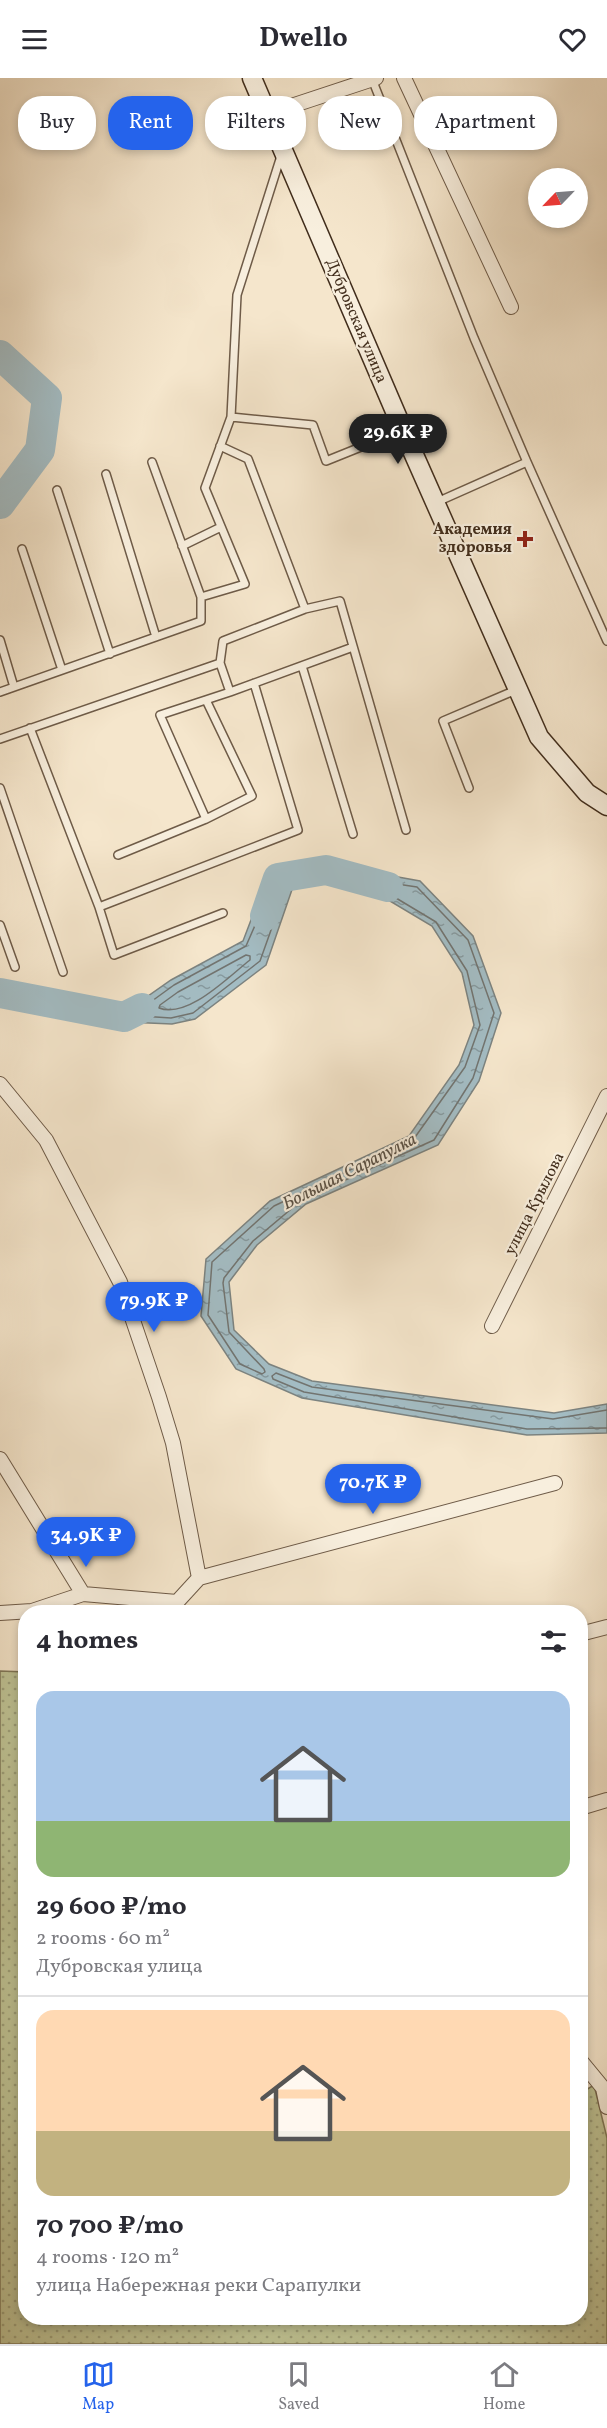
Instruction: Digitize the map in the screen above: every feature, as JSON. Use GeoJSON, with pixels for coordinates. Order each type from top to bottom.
{"type":"FeatureCollection","features":[{"type":"Feature","properties":{"kind":"street","name":"Дубровская улица"},"geometry":{"type":"LineString","coordinates":[[252,78],[260,96]]}},
{"type":"Feature","properties":{"kind":"street"},"geometry":{"type":"LineString","coordinates":[[404,78],[511,307]]}},
{"type":"Feature","properties":{"kind":"street"},"geometry":{"type":"LineString","coordinates":[[306,101],[374,79]]}},
{"type":"Feature","properties":{"kind":"street","name":"Дубровская улица"},"geometry":{"type":"LineString","coordinates":[[283,151],[539,737],[587,793],[607,806]]}},
{"type":"Feature","properties":{"kind":"street"},"geometry":{"type":"LineString","coordinates":[[0,1084],[46,1140],[120,1282],[173,1443],[199,1578]]}},
{"type":"Feature","properties":{"kind":"street","name":"улица Крылова"},"geometry":{"type":"LineString","coordinates":[[492,1326],[607,1096]]}},
{"type":"Feature","properties":{"kind":"street"},"geometry":{"type":"LineString","coordinates":[[0,1459],[83,1594]]}},
{"type":"Feature","properties":{"kind":"street"},"geometry":{"type":"LineString","coordinates":[[178,1605],[199,1578],[555,1483]]}},
{"type":"Feature","properties":{"kind":"street"},"geometry":{"type":"LineString","coordinates":[[50,1605],[83,1594],[162,1605]]}},
{"type":"Feature","properties":{"kind":"street"},"geometry":{"type":"LineString","coordinates":[[0,1613],[18,1612]]}},
{"type":"Feature","properties":{"kind":"street"},"geometry":{"type":"LineString","coordinates":[[588,1632],[607,1627]]}},
{"type":"Feature","properties":{"kind":"street"},"geometry":{"type":"LineString","coordinates":[[588,1806],[607,1800]]}},
{"type":"Feature","properties":{"kind":"street"},"geometry":{"type":"LineString","coordinates":[[588,2069],[605,2087],[607,2107]]}},
{"type":"Feature","properties":{"kind":"lane"},"geometry":{"type":"LineString","coordinates":[[374,79],[474,338],[526,462],[607,641]]}},
{"type":"Feature","properties":{"kind":"lane"},"geometry":{"type":"LineString","coordinates":[[201,597],[245,584],[205,488],[231,417],[237,295],[283,151]]}},
{"type":"Feature","properties":{"kind":"lane"},"geometry":{"type":"LineString","coordinates":[[231,417],[313,425],[326,461],[403,430]]}},
{"type":"Feature","properties":{"kind":"lane"},"geometry":{"type":"LineString","coordinates":[[220,446],[248,459],[304,609]]}},
{"type":"Feature","properties":{"kind":"lane"},"geometry":{"type":"LineString","coordinates":[[0,692],[201,621],[201,597],[152,462]]}},
{"type":"Feature","properties":{"kind":"lane"},"geometry":{"type":"LineString","coordinates":[[435,503],[526,462]]}},
{"type":"Feature","properties":{"kind":"lane"},"geometry":{"type":"LineString","coordinates":[[106,474],[156,637]]}},
{"type":"Feature","properties":{"kind":"lane"},"geometry":{"type":"LineString","coordinates":[[57,490],[110,654]]}},
{"type":"Feature","properties":{"kind":"lane"},"geometry":{"type":"LineString","coordinates":[[182,546],[221,527]]}},
{"type":"Feature","properties":{"kind":"lane"},"geometry":{"type":"LineString","coordinates":[[22,549],[62,670]]}},
{"type":"Feature","properties":{"kind":"lane"},"geometry":{"type":"LineString","coordinates":[[230,692],[219,663],[223,641],[304,609],[340,601],[406,830]]}},
{"type":"Feature","properties":{"kind":"lane"},"geometry":{"type":"LineString","coordinates":[[0,640],[14,687]]}},
{"type":"Feature","properties":{"kind":"lane"},"geometry":{"type":"LineString","coordinates":[[206,819],[160,715],[353,647]]}},
{"type":"Feature","properties":{"kind":"lane"},"geometry":{"type":"LineString","coordinates":[[0,739],[219,663]]}},
{"type":"Feature","properties":{"kind":"lane"},"geometry":{"type":"LineString","coordinates":[[302,666],[353,834]]}},
{"type":"Feature","properties":{"kind":"lane"},"geometry":{"type":"LineString","coordinates":[[99,907],[298,830],[254,683]]}},
{"type":"Feature","properties":{"kind":"lane"},"geometry":{"type":"LineString","coordinates":[[469,788],[443,721],[518,689]]}},
{"type":"Feature","properties":{"kind":"lane"},"geometry":{"type":"LineString","coordinates":[[118,855],[206,819],[252,796],[206,700]]}},
{"type":"Feature","properties":{"kind":"lane"},"geometry":{"type":"LineString","coordinates":[[30,728],[99,907],[114,955],[223,913]]}},
{"type":"Feature","properties":{"kind":"lane"},"geometry":{"type":"LineString","coordinates":[[0,788],[63,972]]}},
{"type":"Feature","properties":{"kind":"lane"},"geometry":{"type":"LineString","coordinates":[[0,925],[15,967]]}},
{"type":"Feature","properties":{"kind":"green space"},"geometry":{"type":"Polygon","coordinates":[[[0,1671],[18,1672],[18,2325],[588,2325],[588,2089],[594,2085],[607,2138],[607,2344],[0,2344],[0,1671]]]}},
{"type":"Feature","properties":{"kind":"water"},"geometry":{"type":"Polygon","coordinates":[[[343,873],[387,875],[420,881],[473,936],[501,1013],[479,1081],[438,1145],[306,1204],[257,1245],[229,1282],[234,1330],[269,1364],[312,1381],[554,1413],[607,1404],[607,1433],[527,1435],[302,1398],[236,1369],[201,1316],[206,1259],[270,1201],[409,1136],[459,1065],[474,1025],[462,973],[432,926],[343,873]]]}},
{"type":"Feature","properties":{"kind":"water"},"geometry":{"type":"Polygon","coordinates":[[[267,878],[296,878],[266,965],[195,1019],[172,1024],[103,1021],[104,1002],[138,1003],[171,980],[243,941],[267,878]]]}},
{"type":"Feature","properties":{"kind":"waterway","name":"Большая Сарапулка"},"geometry":{"type":"LineString","coordinates":[[0,355],[47,398],[40,450],[0,504]]}},
{"type":"Feature","properties":{"kind":"waterway","name":"Большая Сарапулка"},"geometry":{"type":"LineString","coordinates":[[265,916],[278,878],[326,870],[388,887]]}},
{"type":"Feature","properties":{"kind":"waterway","name":"Большая Сарапулка"},"geometry":{"type":"LineString","coordinates":[[0,993],[124,1017],[142,1008]]}},
{"type":"Feature","properties":{"kind":"place","name":"Академия здоровья"},"geometry":{"type":"Point","coordinates":[525,539]}}]}
